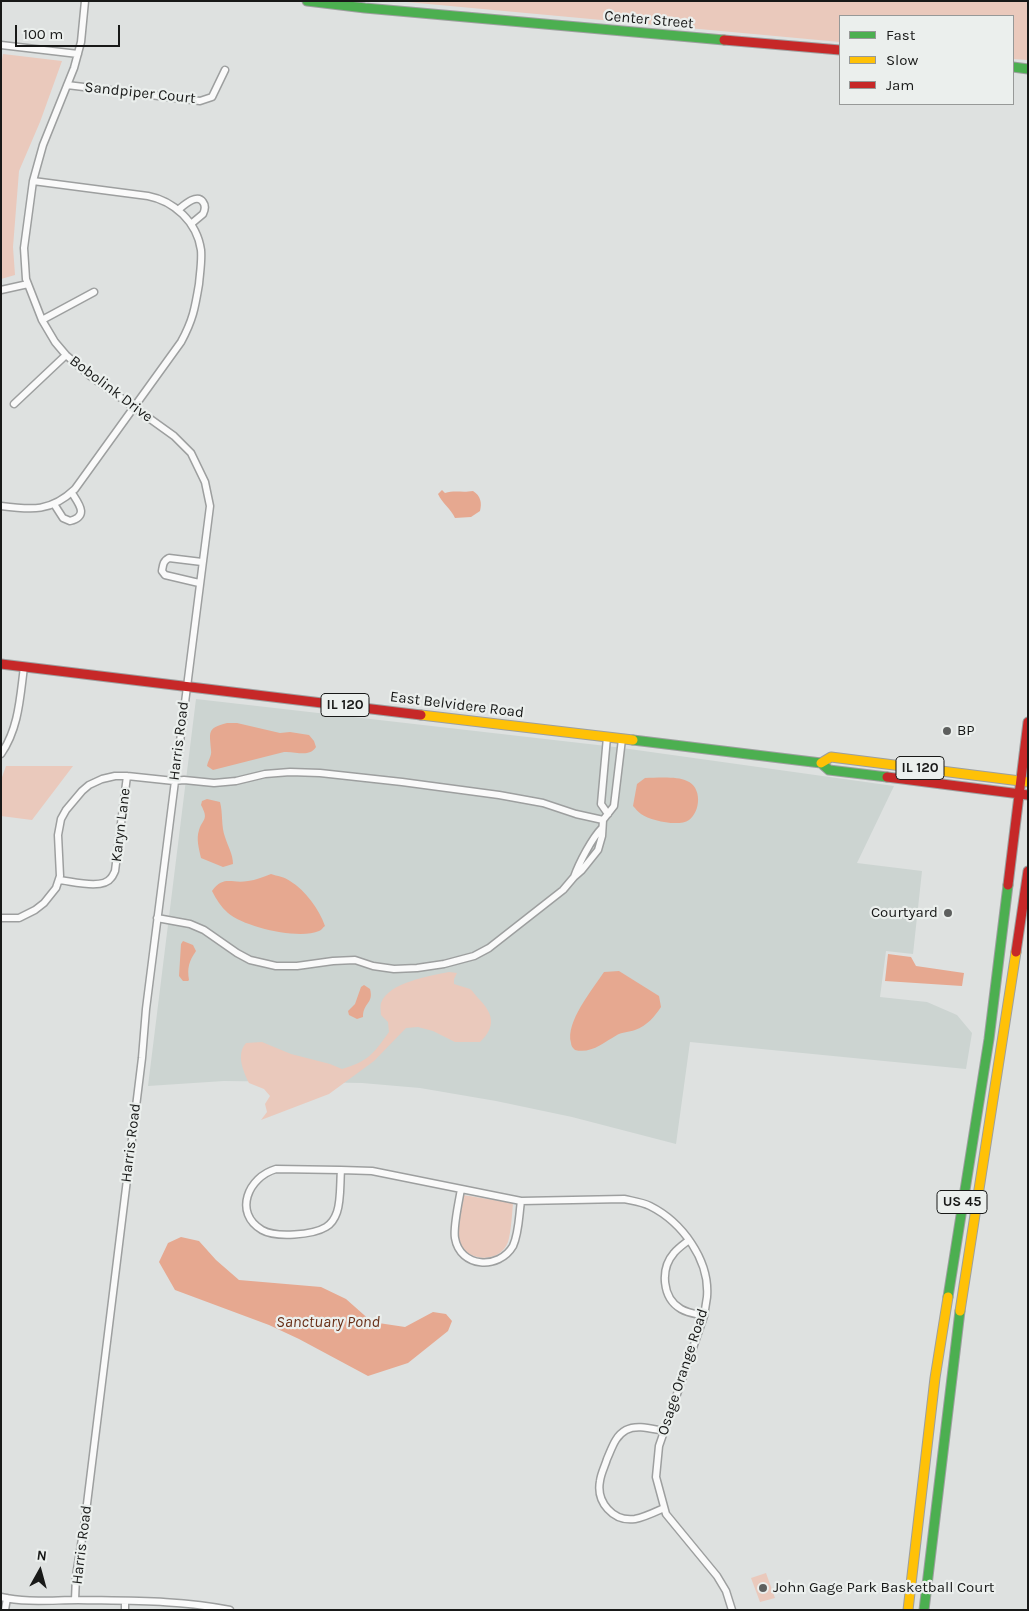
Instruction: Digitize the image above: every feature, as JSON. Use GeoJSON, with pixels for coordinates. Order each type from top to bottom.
{"type":"FeatureCollection","features":[{"type":"Feature","properties":{"kind":"main road","name":"Center Street"},"geometry":{"type":"LineString","coordinates":[[307,1],[365,8],[839,50]]}},
{"type":"Feature","properties":{"kind":"main road"},"geometry":{"type":"LineString","coordinates":[[1014,68],[1028,69]]}},
{"type":"Feature","properties":{"kind":"main road","name":"East Belvidere Road"},"geometry":{"type":"LineString","coordinates":[[1,664],[821,763],[829,770],[1023,794]]}},
{"type":"Feature","properties":{"kind":"main road","name":"US 45"},"geometry":{"type":"LineString","coordinates":[[908,1610],[934,1378],[989,1039],[1023,794],[1028,722]]}},
{"type":"Feature","properties":{"kind":"main road","name":"East Belvidere Road"},"geometry":{"type":"LineString","coordinates":[[821,763],[830,757],[1024,781]]}},
{"type":"Feature","properties":{"kind":"main road","name":"US 45"},"geometry":{"type":"LineString","coordinates":[[924,1610],[958,1325],[1028,871]]}},
{"type":"Feature","properties":{"kind":"street","name":"Bobolink Drive"},"geometry":{"type":"LineString","coordinates":[[86,1],[78,54],[44,145],[33,181],[24,248],[28,284],[42,320],[55,342],[66,355],[90,376],[174,436],[191,454],[202,476],[210,506],[186,686]]}},
{"type":"Feature","properties":{"kind":"street"},"geometry":{"type":"LineString","coordinates":[[1,45],[78,54]]}},
{"type":"Feature","properties":{"kind":"street","name":"Sandpiper Court"},"geometry":{"type":"LineString","coordinates":[[67,86],[200,101],[212,97],[226,70]]}},
{"type":"Feature","properties":{"kind":"street"},"geometry":{"type":"LineString","coordinates":[[1,506],[28,509],[46,507],[66,498],[72,493],[181,342],[194,316],[202,262],[199,241],[191,224],[184,215],[166,201],[148,196],[33,181]]}},
{"type":"Feature","properties":{"kind":"street"},"geometry":{"type":"LineString","coordinates":[[178,210],[194,200],[199,199],[203,201],[205,205],[204,214],[191,224]]}},
{"type":"Feature","properties":{"kind":"street"},"geometry":{"type":"LineString","coordinates":[[1,290],[28,284]]}},
{"type":"Feature","properties":{"kind":"street"},"geometry":{"type":"LineString","coordinates":[[42,320],[94,292]]}},
{"type":"Feature","properties":{"kind":"street"},"geometry":{"type":"LineString","coordinates":[[14,404],[66,355]]}},
{"type":"Feature","properties":{"kind":"street"},"geometry":{"type":"LineString","coordinates":[[54,504],[64,518],[70,521],[77,519],[81,514],[80,506],[72,493]]}},
{"type":"Feature","properties":{"kind":"street"},"geometry":{"type":"LineString","coordinates":[[199,583],[165,575],[162,571],[163,564],[169,558],[202,562]]}},
{"type":"Feature","properties":{"kind":"street"},"geometry":{"type":"LineString","coordinates":[[1,754],[8,744],[15,727],[24,667]]}},
{"type":"Feature","properties":{"kind":"street","name":"Harris Road"},"geometry":{"type":"LineString","coordinates":[[75,1600],[76,1576],[98,1415],[186,686]]}},
{"type":"Feature","properties":{"kind":"street"},"geometry":{"type":"LineString","coordinates":[[606,817],[601,804],[607,737]]}},
{"type":"Feature","properties":{"kind":"street"},"geometry":{"type":"LineString","coordinates":[[157,918],[190,924],[204,930],[250,960],[276,966],[297,966],[355,960],[373,966],[394,969],[417,968],[455,962],[474,956],[563,890],[574,877],[596,834],[602,828],[606,817],[614,806],[622,739]]}},
{"type":"Feature","properties":{"kind":"street"},"geometry":{"type":"LineString","coordinates":[[1,918],[19,918],[35,910],[44,903],[56,888],[60,876],[58,835],[62,819],[66,810],[82,791],[89,785],[102,779],[127,776],[214,783],[236,781],[265,774],[290,772],[320,774],[499,795],[543,802],[576,814],[606,817]]}},
{"type":"Feature","properties":{"kind":"street","name":"Karyn Lane"},"geometry":{"type":"LineString","coordinates":[[59,880],[95,885],[111,880],[115,871],[127,776]]}},
{"type":"Feature","properties":{"kind":"street","name":"Osage Orange Road"},"geometry":{"type":"LineString","coordinates":[[341,1170],[338,1211],[328,1226],[317,1231],[300,1234],[282,1234],[263,1230],[250,1217],[247,1209],[249,1191],[257,1179],[268,1171],[276,1169],[341,1170],[372,1171],[521,1201],[624,1199],[650,1206],[678,1226],[689,1240],[703,1266],[707,1296],[704,1316],[659,1446],[656,1477],[666,1514],[717,1576],[726,1591],[732,1610]]}},
{"type":"Feature","properties":{"kind":"street"},"geometry":{"type":"LineString","coordinates":[[461,1189],[454,1238],[459,1249],[471,1260],[479,1263],[490,1263],[508,1254],[514,1244],[521,1201]]}},
{"type":"Feature","properties":{"kind":"street"},"geometry":{"type":"LineString","coordinates":[[689,1240],[668,1261],[665,1272],[665,1286],[673,1303],[681,1309],[704,1316]]}},
{"type":"Feature","properties":{"kind":"street"},"geometry":{"type":"LineString","coordinates":[[664,1431],[634,1427],[620,1434],[614,1442],[604,1467],[599,1494],[602,1503],[608,1510],[615,1516],[624,1519],[634,1519],[649,1515],[664,1508]]}},
{"type":"Feature","properties":{"kind":"street"},"geometry":{"type":"LineString","coordinates":[[5,1610],[4,1598],[50,1601],[179,1602],[230,1610]]}},
{"type":"Feature","properties":{"kind":"street"},"geometry":{"type":"LineString","coordinates":[[125,1602],[125,1610]]}},
{"type":"Feature","properties":{"kind":"shaded area"},"geometry":{"type":"Polygon","coordinates":[[[396,1],[1028,1],[1028,60],[1014,59],[1014,15],[839,15],[839,42],[396,1]]]}},
{"type":"Feature","properties":{"kind":"shaded area"},"geometry":{"type":"Polygon","coordinates":[[[3,54],[62,61],[40,122],[19,171],[13,247],[15,275],[1,279],[1,65],[3,54]]]}},
{"type":"Feature","properties":{"kind":"shaded area"},"geometry":{"type":"Polygon","coordinates":[[[196,699],[615,747],[894,786],[857,863],[922,871],[913,954],[886,951],[880,997],[927,1002],[957,1015],[972,1033],[966,1069],[690,1042],[676,1144],[572,1117],[420,1088],[362,1083],[224,1081],[148,1086],[196,699]]]}},
{"type":"Feature","properties":{"kind":"shaded area"},"geometry":{"type":"Polygon","coordinates":[[[6,766],[73,766],[32,820],[1,816],[1,780],[6,766]]]}},
{"type":"Feature","properties":{"kind":"shaded area"},"geometry":{"type":"Polygon","coordinates":[[[449,972],[457,973],[454,984],[471,990],[490,1014],[491,1025],[480,1042],[455,1042],[433,1031],[418,1027],[406,1028],[374,1061],[329,1094],[261,1120],[267,1112],[265,1104],[270,1096],[264,1089],[249,1083],[241,1057],[241,1052],[246,1043],[262,1042],[291,1054],[342,1069],[351,1066],[370,1056],[389,1032],[388,1022],[381,1015],[381,1003],[385,996],[392,990],[411,981],[449,972]]]}},
{"type":"Feature","properties":{"kind":"shaded area"},"geometry":{"type":"Polygon","coordinates":[[[463,1195],[513,1203],[508,1242],[497,1255],[481,1258],[473,1256],[461,1246],[458,1234],[463,1195]]]}},
{"type":"Feature","properties":{"kind":"shaded area","name":"John Gage Park Basketball Court"},"geometry":{"type":"Polygon","coordinates":[[[766,1573],[775,1598],[760,1602],[751,1578],[766,1573]]]}},
{"type":"Feature","properties":{"kind":"water"},"geometry":{"type":"Polygon","coordinates":[[[442,490],[445,493],[473,491],[480,500],[480,511],[471,517],[455,518],[438,494],[442,490]]]}},
{"type":"Feature","properties":{"kind":"water"},"geometry":{"type":"Polygon","coordinates":[[[227,723],[237,723],[280,733],[290,732],[309,735],[316,747],[306,753],[284,752],[213,770],[207,766],[211,754],[210,735],[212,729],[227,723]]]}},
{"type":"Feature","properties":{"kind":"water"},"geometry":{"type":"Polygon","coordinates":[[[645,778],[678,778],[692,784],[698,799],[698,805],[693,816],[684,822],[672,823],[651,819],[640,813],[633,806],[637,784],[645,778]]]}},
{"type":"Feature","properties":{"kind":"water"},"geometry":{"type":"Polygon","coordinates":[[[207,799],[220,802],[222,824],[233,864],[223,867],[201,858],[198,837],[205,816],[201,805],[202,801],[207,799]]]}},
{"type":"Feature","properties":{"kind":"water"},"geometry":{"type":"Polygon","coordinates":[[[271,874],[288,880],[307,895],[316,907],[325,926],[321,930],[299,934],[286,933],[246,923],[225,911],[212,891],[220,883],[251,881],[271,874]]]}},
{"type":"Feature","properties":{"kind":"water"},"geometry":{"type":"Polygon","coordinates":[[[183,941],[193,945],[196,951],[189,965],[188,981],[183,981],[179,976],[181,944],[183,941]]]}},
{"type":"Feature","properties":{"kind":"water"},"geometry":{"type":"Polygon","coordinates":[[[888,954],[911,957],[916,966],[964,973],[962,986],[885,981],[888,954]]]}},
{"type":"Feature","properties":{"kind":"water"},"geometry":{"type":"Polygon","coordinates":[[[619,971],[659,996],[661,1007],[643,1026],[633,1031],[619,1034],[592,1049],[575,1050],[571,1045],[570,1035],[572,1025],[581,1006],[604,972],[619,971]]]}},
{"type":"Feature","properties":{"kind":"water"},"geometry":{"type":"Polygon","coordinates":[[[364,985],[370,989],[371,998],[363,1012],[363,1017],[357,1019],[349,1015],[348,1011],[355,1004],[361,987],[364,985]]]}},
{"type":"Feature","properties":{"kind":"water","name":"Sanctuary Pond"},"geometry":{"type":"Polygon","coordinates":[[[181,1237],[199,1241],[216,1260],[239,1280],[321,1287],[346,1299],[372,1322],[405,1327],[433,1312],[446,1314],[452,1321],[448,1331],[408,1363],[368,1376],[269,1325],[175,1290],[159,1262],[168,1243],[181,1237]]]}},
{"type":"Feature","properties":{"kind":"traffic: fast"},"geometry":{"type":"LineString","coordinates":[[307,1],[365,8],[724,40]]}},
{"type":"Feature","properties":{"kind":"traffic: fast"},"geometry":{"type":"LineString","coordinates":[[1014,67],[1028,69]]}},
{"type":"Feature","properties":{"kind":"traffic: fast"},"geometry":{"type":"LineString","coordinates":[[633,740],[821,763],[829,770],[887,777]]}},
{"type":"Feature","properties":{"kind":"traffic: fast"},"geometry":{"type":"LineString","coordinates":[[948,1297],[989,1039],[1008,885]]}},
{"type":"Feature","properties":{"kind":"traffic: fast"},"geometry":{"type":"LineString","coordinates":[[924,1610],[960,1311]]}},
{"type":"Feature","properties":{"kind":"traffic: slow"},"geometry":{"type":"LineString","coordinates":[[421,715],[633,740]]}},
{"type":"Feature","properties":{"kind":"traffic: slow"},"geometry":{"type":"LineString","coordinates":[[821,763],[831,757],[1028,782]]}},
{"type":"Feature","properties":{"kind":"traffic: slow"},"geometry":{"type":"LineString","coordinates":[[960,1311],[1016,952]]}},
{"type":"Feature","properties":{"kind":"traffic: slow"},"geometry":{"type":"LineString","coordinates":[[908,1610],[935,1378],[948,1297]]}},
{"type":"Feature","properties":{"kind":"traffic: jam"},"geometry":{"type":"LineString","coordinates":[[724,40],[839,50]]}},
{"type":"Feature","properties":{"kind":"traffic: jam"},"geometry":{"type":"LineString","coordinates":[[1,664],[421,715]]}},
{"type":"Feature","properties":{"kind":"traffic: jam"},"geometry":{"type":"LineString","coordinates":[[1008,885],[1028,722]]}},
{"type":"Feature","properties":{"kind":"traffic: jam"},"geometry":{"type":"LineString","coordinates":[[887,777],[1028,795]]}},
{"type":"Feature","properties":{"kind":"traffic: jam"},"geometry":{"type":"LineString","coordinates":[[1016,952],[1028,871]]}},
{"type":"Feature","properties":{"kind":"place","name":"BP"},"geometry":{"type":"Point","coordinates":[947,731]}},
{"type":"Feature","properties":{"kind":"place","name":"Courtyard"},"geometry":{"type":"Point","coordinates":[948,913]}},
{"type":"Feature","properties":{"kind":"place","name":"John Gage Park Basketball Court"},"geometry":{"type":"Point","coordinates":[763,1588]}}]}
